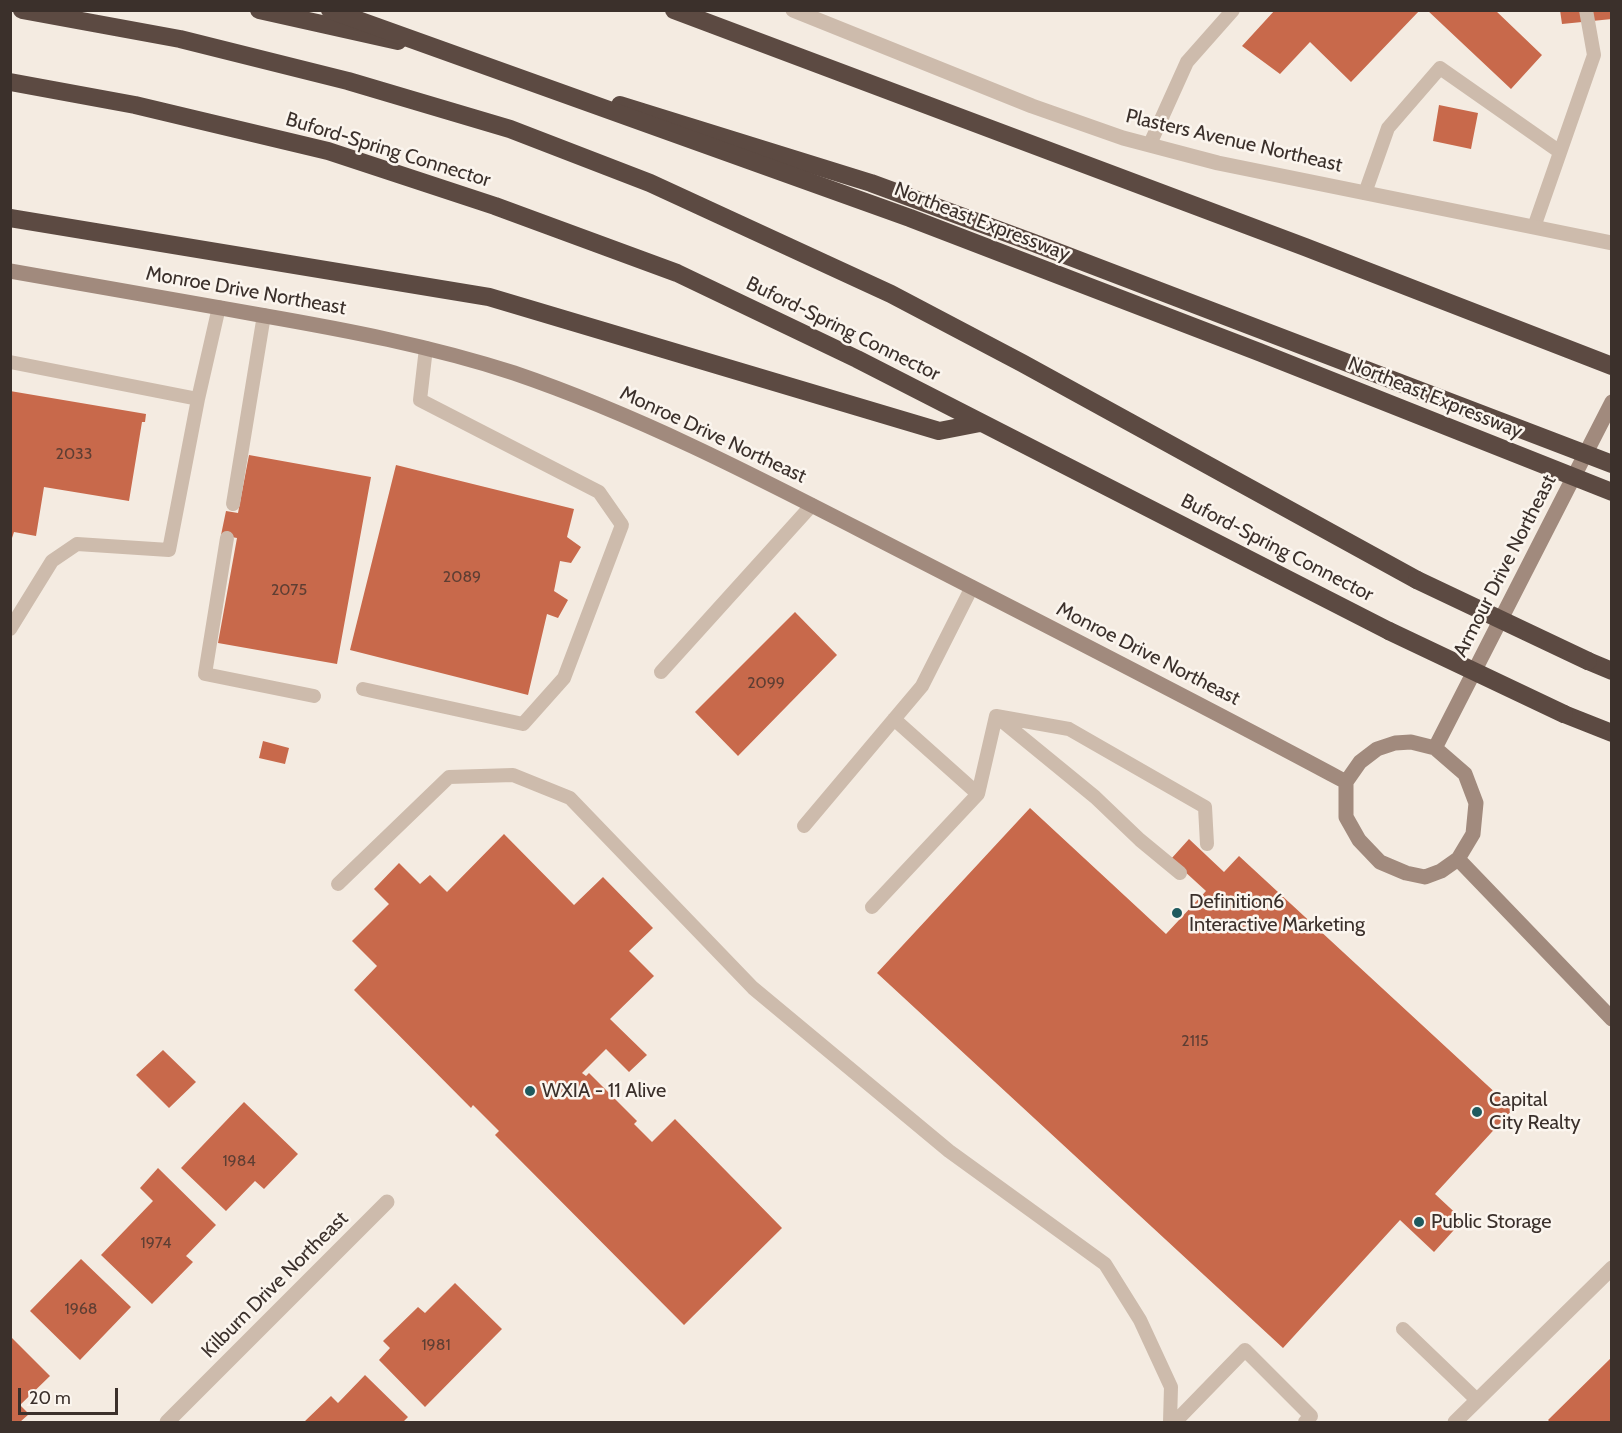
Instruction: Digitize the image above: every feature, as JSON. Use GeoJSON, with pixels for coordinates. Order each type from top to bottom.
{"type":"FeatureCollection","features":[{"type":"Feature","properties":{"kind":"highway","name":"Buford-Spring Connector"},"geometry":{"type":"LineString","coordinates":[[22,10],[180,39],[348,81],[510,129],[650,183],[891,294],[1418,580],[1611,671]]}},
{"type":"Feature","properties":{"kind":"highway"},"geometry":{"type":"LineString","coordinates":[[259,10],[497,66],[871,183],[1611,464]]}},
{"type":"Feature","properties":{"kind":"highway","name":"Northeast Expressway"},"geometry":{"type":"LineString","coordinates":[[330,10],[910,218],[1259,352],[1611,492]]}},
{"type":"Feature","properties":{"kind":"highway"},"geometry":{"type":"LineString","coordinates":[[674,10],[1305,247],[1611,366]]}},
{"type":"Feature","properties":{"kind":"highway","name":"Buford-Spring Connector"},"geometry":{"type":"LineString","coordinates":[[10,82],[135,105],[328,151],[495,206],[677,273],[857,359],[1389,631],[1611,734]]}},
{"type":"Feature","properties":{"kind":"highway"},"geometry":{"type":"LineString","coordinates":[[10,218],[489,297],[939,431],[980,423]]}},
{"type":"Feature","properties":{"kind":"main road","name":"Monroe Drive Northeast"},"geometry":{"type":"LineString","coordinates":[[10,271],[342,329],[426,348],[513,373],[616,411],[704,450],[1221,714],[1346,782]]}},
{"type":"Feature","properties":{"kind":"main road","name":"Armour Drive Northeast"},"geometry":{"type":"LineString","coordinates":[[1435,748],[1611,402]]}},
{"type":"Feature","properties":{"kind":"main road"},"geometry":{"type":"LineString","coordinates":[[1395,742],[1412,742],[1435,748],[1465,774],[1476,803],[1473,834],[1458,859],[1441,871],[1425,877],[1406,873],[1380,862],[1359,840],[1346,817],[1346,782],[1360,762],[1377,749],[1395,742]]}},
{"type":"Feature","properties":{"kind":"main road"},"geometry":{"type":"LineString","coordinates":[[1458,859],[1611,1019]]}},
{"type":"Feature","properties":{"kind":"street","name":"Plasters Avenue Northeast"},"geometry":{"type":"LineString","coordinates":[[793,10],[1032,106],[1124,138],[1218,163],[1611,243]]}},
{"type":"Feature","properties":{"kind":"street","name":"Kilburn Drive Northeast"},"geometry":{"type":"LineString","coordinates":[[167,1422],[387,1202]]}},
{"type":"Feature","properties":{"kind":"street"},"geometry":{"type":"LineString","coordinates":[[1455,1422],[1611,1268]]}},
{"type":"Feature","properties":{"kind":"lane"},"geometry":{"type":"LineString","coordinates":[[1150,144],[1187,62],[1233,10]]}},
{"type":"Feature","properties":{"kind":"lane"},"geometry":{"type":"LineString","coordinates":[[1534,227],[1594,55],[1586,10]]}},
{"type":"Feature","properties":{"kind":"lane"},"geometry":{"type":"LineString","coordinates":[[1365,193],[1388,128],[1440,68],[1560,152]]}},
{"type":"Feature","properties":{"kind":"lane"},"geometry":{"type":"LineString","coordinates":[[10,629],[52,561],[77,544],[169,550],[198,399],[219,308]]}},
{"type":"Feature","properties":{"kind":"lane"},"geometry":{"type":"LineString","coordinates":[[233,504],[264,315]]}},
{"type":"Feature","properties":{"kind":"lane"},"geometry":{"type":"LineString","coordinates":[[363,689],[523,724],[564,678],[622,525],[598,492],[420,400],[426,348]]}},
{"type":"Feature","properties":{"kind":"lane"},"geometry":{"type":"LineString","coordinates":[[10,362],[198,399]]}},
{"type":"Feature","properties":{"kind":"lane"},"geometry":{"type":"LineString","coordinates":[[661,672],[812,505]]}},
{"type":"Feature","properties":{"kind":"lane"},"geometry":{"type":"LineString","coordinates":[[227,538],[204,674],[314,696]]}},
{"type":"Feature","properties":{"kind":"lane"},"geometry":{"type":"LineString","coordinates":[[804,826],[922,686],[972,588]]}},
{"type":"Feature","properties":{"kind":"lane"},"geometry":{"type":"LineString","coordinates":[[872,907],[978,794],[996,716]]}},
{"type":"Feature","properties":{"kind":"lane"},"geometry":{"type":"LineString","coordinates":[[996,716],[1070,729],[1205,807],[1207,844]]}},
{"type":"Feature","properties":{"kind":"lane"},"geometry":{"type":"LineString","coordinates":[[996,716],[1095,797],[1140,840],[1180,873]]}},
{"type":"Feature","properties":{"kind":"lane"},"geometry":{"type":"LineString","coordinates":[[894,719],[978,794]]}},
{"type":"Feature","properties":{"kind":"lane"},"geometry":{"type":"LineString","coordinates":[[338,884],[449,777],[513,776],[570,798],[753,988],[950,1151],[1106,1264],[1140,1320],[1171,1387],[1170,1422]]}},
{"type":"Feature","properties":{"kind":"lane"},"geometry":{"type":"LineString","coordinates":[[1403,1329],[1478,1400]]}},
{"type":"Feature","properties":{"kind":"lane"},"geometry":{"type":"LineString","coordinates":[[1175,1422],[1245,1350],[1311,1416],[1305,1422]]}},
{"type":"Feature","properties":{"kind":"building"},"geometry":{"type":"Polygon","coordinates":[[[1275,10],[1420,10],[1351,82],[1310,42],[1280,74],[1242,46],[1275,10]]]}},
{"type":"Feature","properties":{"kind":"building"},"geometry":{"type":"Polygon","coordinates":[[[1427,10],[1495,10],[1542,55],[1511,89],[1427,10]]]}},
{"type":"Feature","properties":{"kind":"building"},"geometry":{"type":"Polygon","coordinates":[[[1560,10],[1612,10],[1612,19],[1562,24],[1560,10]]]}},
{"type":"Feature","properties":{"kind":"building"},"geometry":{"type":"Polygon","coordinates":[[[1439,105],[1478,113],[1471,149],[1433,141],[1439,105]]]}},
{"type":"Feature","properties":{"kind":"building"},"geometry":{"type":"Polygon","coordinates":[[[10,391],[146,414],[145,422],[142,422],[129,501],[44,487],[36,536],[14,532],[10,544],[10,391]]]}},
{"type":"Feature","properties":{"kind":"building"},"geometry":{"type":"Polygon","coordinates":[[[249,455],[371,477],[337,664],[218,643],[237,538],[221,535],[226,511],[238,513],[249,455]]]}},
{"type":"Feature","properties":{"kind":"building"},"geometry":{"type":"Polygon","coordinates":[[[396,465],[574,509],[567,537],[581,547],[571,563],[560,561],[554,591],[568,600],[558,618],[547,614],[528,695],[350,650],[396,465]]]}},
{"type":"Feature","properties":{"kind":"building"},"geometry":{"type":"Polygon","coordinates":[[[795,612],[837,655],[738,756],[695,712],[795,612]]]}},
{"type":"Feature","properties":{"kind":"building"},"geometry":{"type":"Polygon","coordinates":[[[263,741],[289,748],[285,764],[259,758],[263,741]]]}},
{"type":"Feature","properties":{"kind":"building"},"geometry":{"type":"Polygon","coordinates":[[[1030,808],[1166,934],[1206,891],[1171,859],[1189,839],[1224,872],[1239,856],[1513,1109],[1435,1194],[1463,1220],[1434,1252],[1400,1220],[1283,1348],[877,973],[1030,808]]]}},
{"type":"Feature","properties":{"kind":"building","name":"WXIA - 11 Alive"},"geometry":{"type":"Polygon","coordinates":[[[504,834],[574,905],[603,877],[653,928],[629,951],[654,976],[610,1019],[647,1055],[629,1072],[606,1049],[582,1073],[586,1076],[589,1073],[637,1121],[634,1124],[652,1142],[675,1119],[782,1228],[684,1325],[495,1135],[499,1131],[473,1105],[471,1108],[354,990],[377,966],[352,941],[389,904],[374,889],[399,863],[420,884],[430,875],[447,892],[504,834]]]}},
{"type":"Feature","properties":{"kind":"building"},"geometry":{"type":"Polygon","coordinates":[[[163,1050],[196,1082],[169,1108],[136,1075],[163,1050]]]}},
{"type":"Feature","properties":{"kind":"building"},"geometry":{"type":"Polygon","coordinates":[[[244,1102],[298,1154],[264,1189],[255,1181],[226,1211],[181,1168],[244,1102]]]}},
{"type":"Feature","properties":{"kind":"building"},"geometry":{"type":"Polygon","coordinates":[[[158,1168],[216,1225],[186,1256],[193,1262],[152,1304],[101,1255],[153,1201],[140,1188],[158,1168]]]}},
{"type":"Feature","properties":{"kind":"building"},"geometry":{"type":"Polygon","coordinates":[[[81,1259],[131,1307],[80,1360],[30,1311],[81,1259]]]}},
{"type":"Feature","properties":{"kind":"building"},"geometry":{"type":"Polygon","coordinates":[[[455,1283],[502,1329],[425,1407],[379,1360],[390,1348],[383,1341],[418,1307],[425,1313],[455,1283]]]}},
{"type":"Feature","properties":{"kind":"building"},"geometry":{"type":"Polygon","coordinates":[[[10,1336],[50,1376],[20,1405],[29,1414],[20,1422],[10,1422],[10,1336]]]}},
{"type":"Feature","properties":{"kind":"building"},"geometry":{"type":"Polygon","coordinates":[[[1612,1357],[1612,1422],[1550,1422],[1548,1420],[1612,1357]]]}},
{"type":"Feature","properties":{"kind":"building"},"geometry":{"type":"Polygon","coordinates":[[[365,1375],[408,1417],[403,1422],[304,1422],[331,1396],[338,1403],[365,1375]]]}},
{"type":"Feature","properties":{"kind":"place","name":"Definition6 Interactive Marketing"},"geometry":{"type":"Point","coordinates":[1177,913]}},
{"type":"Feature","properties":{"kind":"place","name":"WXIA - 11 Alive"},"geometry":{"type":"Point","coordinates":[530,1091]}},
{"type":"Feature","properties":{"kind":"place","name":"Capital City Realty"},"geometry":{"type":"Point","coordinates":[1477,1112]}},
{"type":"Feature","properties":{"kind":"place","name":"Public Storage"},"geometry":{"type":"Point","coordinates":[1419,1222]}}]}
